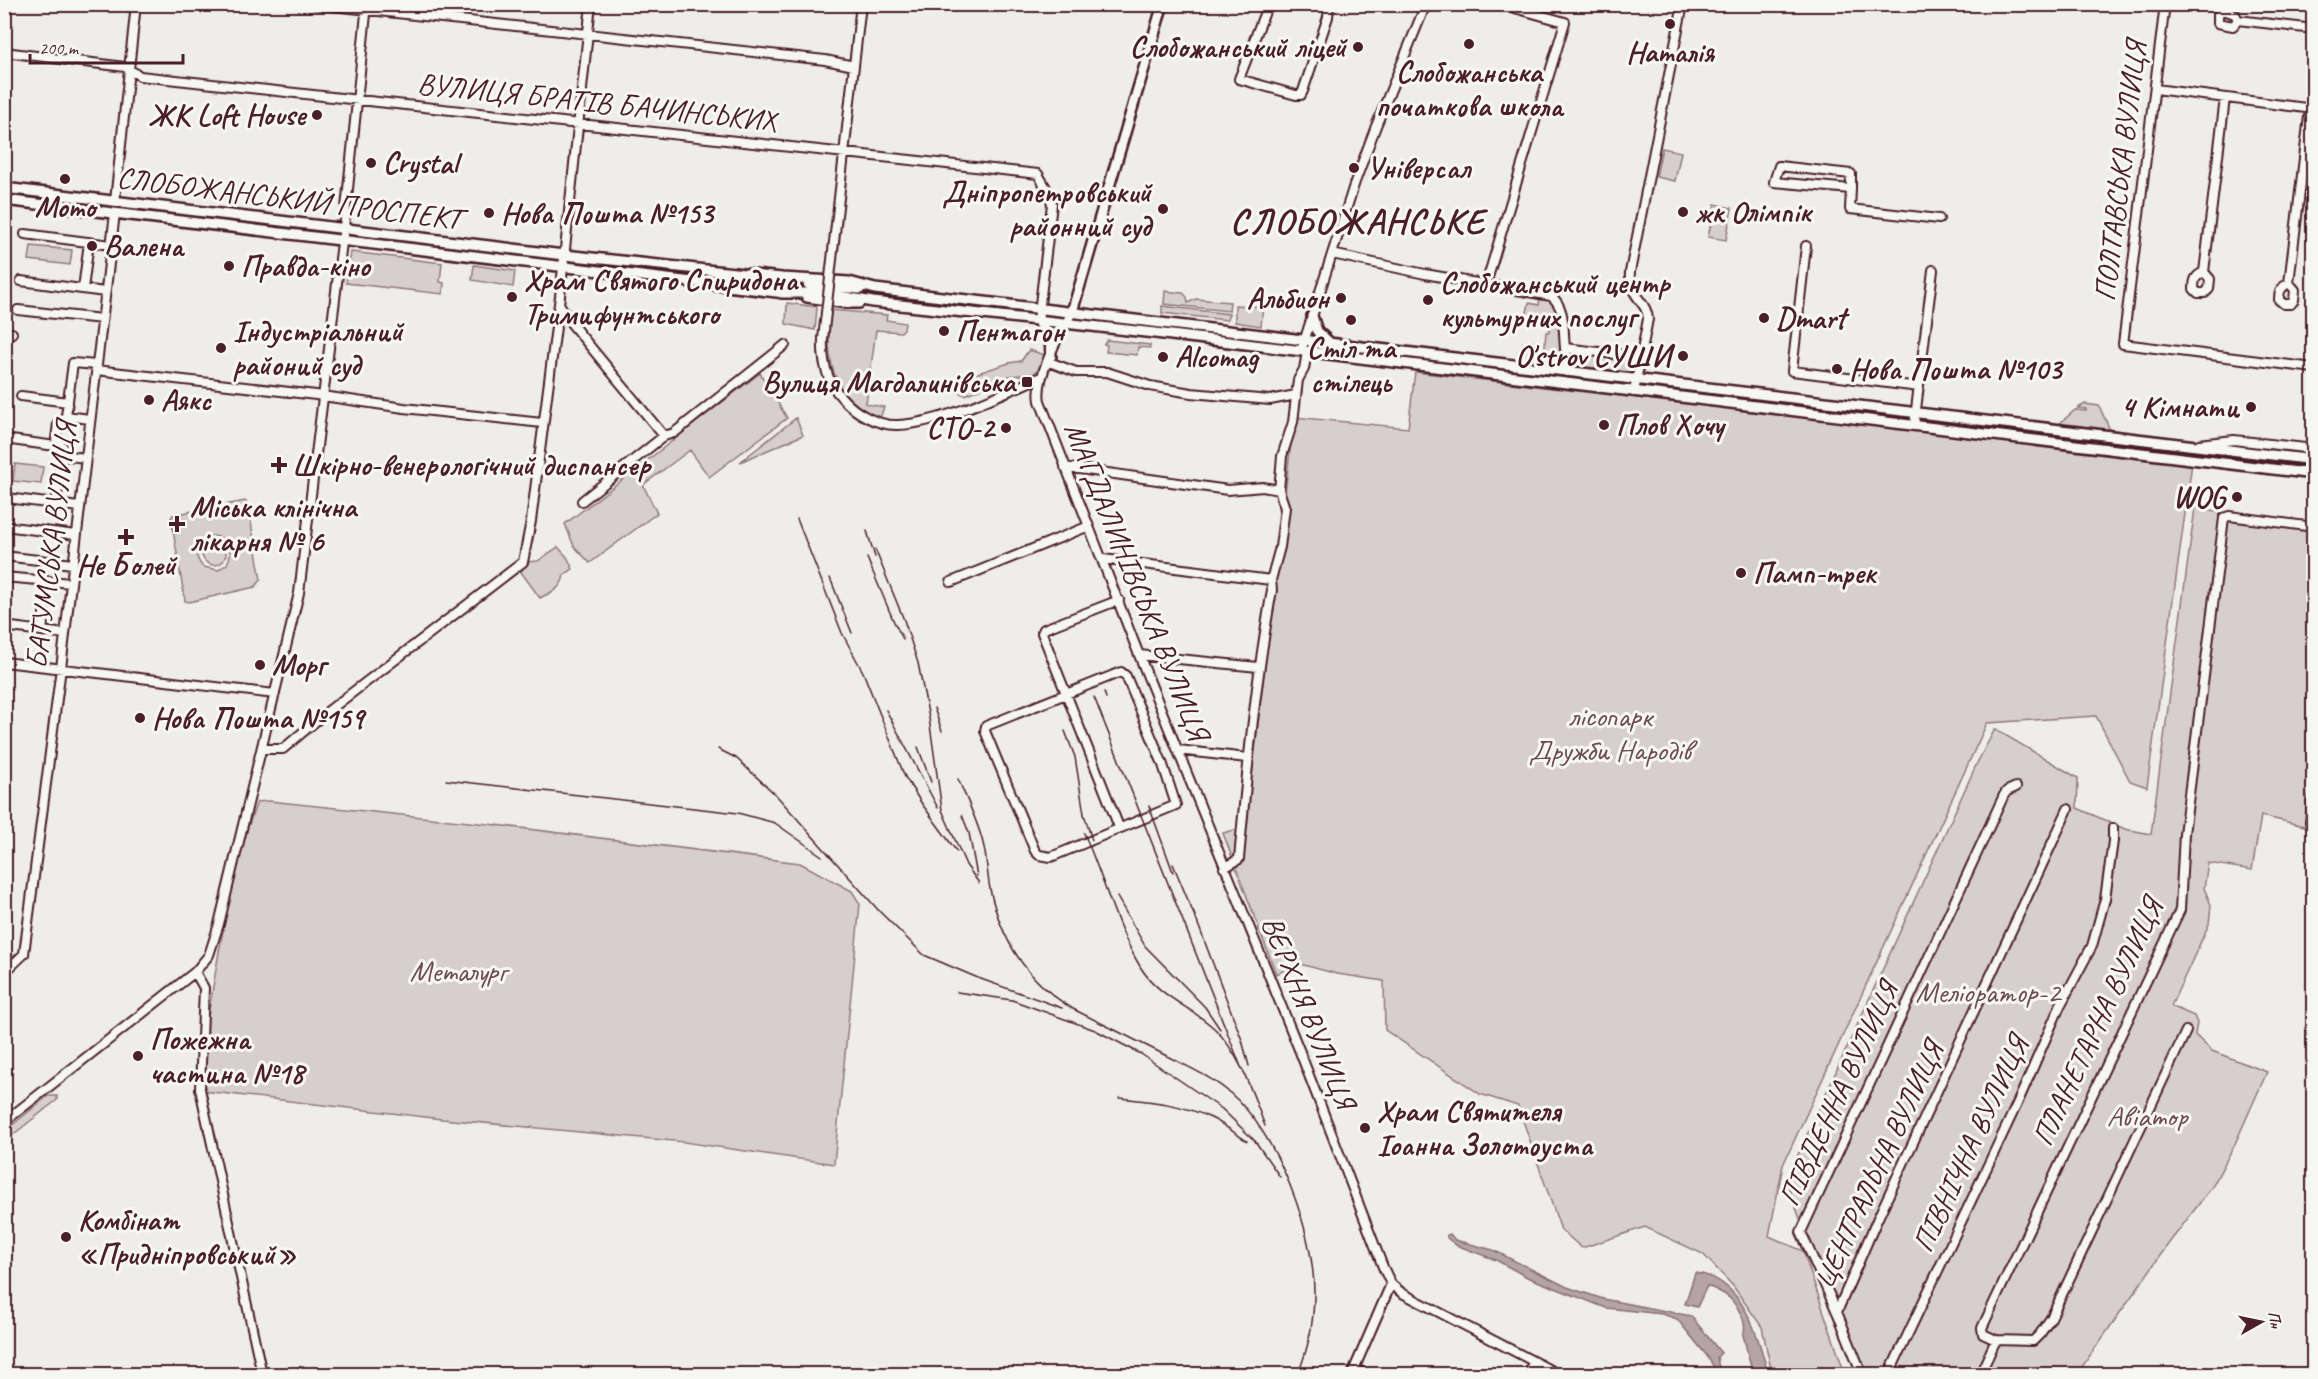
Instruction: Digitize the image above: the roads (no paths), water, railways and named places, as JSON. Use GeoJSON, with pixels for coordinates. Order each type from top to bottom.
{"type":"FeatureCollection","features":[{"type":"Feature","properties":{"kind":"main road"},"geometry":{"type":"LineString","coordinates":[[1072,312],[1163,4]]}},
{"type":"Feature","properties":{"kind":"main road","name":"СЛОБОЖАНСЬКИЙ ПРОСПЕКТ"},"geometry":{"type":"LineString","coordinates":[[4,188],[564,255],[782,278],[834,288],[875,289],[1040,308],[2313,460]]}},
{"type":"Feature","properties":{"kind":"main road","name":"СЛОБОЖАНСЬКИЙ ПРОСПЕКТ"},"geometry":{"type":"LineString","coordinates":[[4,200],[781,292],[822,293],[873,302],[1066,323],[2313,474]]}},
{"type":"Feature","properties":{"kind":"main road"},"geometry":{"type":"LineString","coordinates":[[1312,316],[1317,331],[1330,343]]}},
{"type":"Feature","properties":{"kind":"main road"},"geometry":{"type":"LineString","coordinates":[[1038,321],[1050,338],[1050,359]]}},
{"type":"Feature","properties":{"kind":"street"},"geometry":{"type":"LineString","coordinates":[[116,201],[136,4]]}},
{"type":"Feature","properties":{"kind":"street"},"geometry":{"type":"LineString","coordinates":[[314,4],[366,7],[588,36],[825,60],[854,66]]}},
{"type":"Feature","properties":{"kind":"street"},"geometry":{"type":"LineString","coordinates":[[262,749],[283,749],[323,715],[523,562],[531,521],[559,300],[591,4]]}},
{"type":"Feature","properties":{"kind":"street"},"geometry":{"type":"LineString","coordinates":[[861,4],[822,339],[824,363],[835,390],[849,406],[864,416],[897,425],[927,420],[952,412],[1041,377]]}},
{"type":"Feature","properties":{"kind":"street"},"geometry":{"type":"LineString","coordinates":[[1268,4],[1239,79],[1296,95],[1301,95],[1303,91],[1328,17],[1329,4]]}},
{"type":"Feature","properties":{"kind":"street"},"geometry":{"type":"LineString","coordinates":[[1224,868],[1239,859],[1247,758],[1258,667],[1285,508],[1280,490],[1282,456],[1293,422],[1298,380],[1304,369],[1304,340],[1376,126],[1426,4]]}},
{"type":"Feature","properties":{"kind":"street"},"geometry":{"type":"LineString","coordinates":[[1486,284],[1565,22],[1500,4]]}},
{"type":"Feature","properties":{"kind":"street"},"geometry":{"type":"LineString","coordinates":[[1634,392],[1647,314],[1631,287],[1630,272],[1683,4]]}},
{"type":"Feature","properties":{"kind":"street","name":"ПОЛТАВСЬКА ВУЛИЦЯ"},"geometry":{"type":"LineString","coordinates":[[2165,4],[2123,344],[2313,369]]}},
{"type":"Feature","properties":{"kind":"street"},"geometry":{"type":"LineString","coordinates":[[4,1122],[195,972],[209,955],[219,924],[299,593],[344,228],[366,7]]}},
{"type":"Feature","properties":{"kind":"street"},"geometry":{"type":"LineString","coordinates":[[2238,20],[2313,29]]}},
{"type":"Feature","properties":{"kind":"street","name":"ВУЛИЦЯ БРАТІВ БАЧИНСЬКИХ"},"geometry":{"type":"LineString","coordinates":[[4,52],[125,67],[140,76],[1038,174],[1050,193],[1052,204],[1038,321]]}},
{"type":"Feature","properties":{"kind":"street"},"geometry":{"type":"LineString","coordinates":[[2155,89],[2312,109],[2289,283]]}},
{"type":"Feature","properties":{"kind":"street"},"geometry":{"type":"LineString","coordinates":[[2204,272],[2225,98]]}},
{"type":"Feature","properties":{"kind":"street"},"geometry":{"type":"LineString","coordinates":[[1851,189],[1774,182],[1779,166],[1851,174],[1851,189],[1850,209],[1939,219]]}},
{"type":"Feature","properties":{"kind":"street","name":"БАТУМСЬКА ВУЛИЦЯ"},"geometry":{"type":"LineString","coordinates":[[4,973],[24,954],[61,669],[115,213]]}},
{"type":"Feature","properties":{"kind":"street"},"geometry":{"type":"LineString","coordinates":[[25,234],[111,245]]}},
{"type":"Feature","properties":{"kind":"street"},"geometry":{"type":"LineString","coordinates":[[83,289],[88,242]]}},
{"type":"Feature","properties":{"kind":"street"},"geometry":{"type":"LineString","coordinates":[[1806,246],[1792,371],[1919,387]]}},
{"type":"Feature","properties":{"kind":"street"},"geometry":{"type":"LineString","coordinates":[[1332,254],[1425,274],[1551,296],[1558,301],[1561,309],[1568,372]]}},
{"type":"Feature","properties":{"kind":"street"},"geometry":{"type":"LineString","coordinates":[[1914,426],[1933,270]]}},
{"type":"Feature","properties":{"kind":"street"},"geometry":{"type":"LineString","coordinates":[[21,281],[105,292]]}},
{"type":"Feature","properties":{"kind":"street"},"geometry":{"type":"LineString","coordinates":[[559,300],[562,311],[570,322],[664,436]]}},
{"type":"Feature","properties":{"kind":"street"},"geometry":{"type":"LineString","coordinates":[[18,310],[102,319]]}},
{"type":"Feature","properties":{"kind":"street","name":"МАГДАЛИНІВСЬКА ВУЛИЦЯ"},"geometry":{"type":"LineString","coordinates":[[1072,312],[1041,377],[1038,390],[1040,401],[1224,868]]}},
{"type":"Feature","properties":{"kind":"street"},"geometry":{"type":"LineString","coordinates":[[582,501],[664,436],[674,433],[784,345]]}},
{"type":"Feature","properties":{"kind":"street"},"geometry":{"type":"LineString","coordinates":[[1565,348],[1641,357]]}},
{"type":"Feature","properties":{"kind":"street"},"geometry":{"type":"LineString","coordinates":[[1050,359],[1070,370],[1107,372],[1150,386],[1191,393],[1270,400],[1296,395]]}},
{"type":"Feature","properties":{"kind":"street"},"geometry":{"type":"LineString","coordinates":[[56,504],[63,451],[56,439],[58,423],[66,416],[72,363],[324,398],[542,423]]}},
{"type":"Feature","properties":{"kind":"street"},"geometry":{"type":"LineString","coordinates":[[21,396],[68,402]]}},
{"type":"Feature","properties":{"kind":"street"},"geometry":{"type":"LineString","coordinates":[[66,416],[90,419]]}},
{"type":"Feature","properties":{"kind":"street"},"geometry":{"type":"LineString","coordinates":[[4,439],[85,458]]}},
{"type":"Feature","properties":{"kind":"street"},"geometry":{"type":"LineString","coordinates":[[2190,445],[2234,440],[2313,449]]}},
{"type":"Feature","properties":{"kind":"street"},"geometry":{"type":"LineString","coordinates":[[1065,467],[1228,490],[1263,487],[1280,490]]}},
{"type":"Feature","properties":{"kind":"street"},"geometry":{"type":"LineString","coordinates":[[7,498],[80,507]]}},
{"type":"Feature","properties":{"kind":"street","name":"ПЛАНЕТАРНА ВУЛИЦЯ"},"geometry":{"type":"LineString","coordinates":[[1996,1340],[1983,1334],[1982,1328],[2180,910],[2184,834],[2224,518],[2229,516],[2313,526]]}},
{"type":"Feature","properties":{"kind":"street"},"geometry":{"type":"LineString","coordinates":[[4,526],[76,535]]}},
{"type":"Feature","properties":{"kind":"street"},"geometry":{"type":"LineString","coordinates":[[951,582],[1089,526]]}},
{"type":"Feature","properties":{"kind":"street"},"geometry":{"type":"LineString","coordinates":[[4,556],[73,564]]}},
{"type":"Feature","properties":{"kind":"street"},"geometry":{"type":"LineString","coordinates":[[1102,559],[1271,580]]}},
{"type":"Feature","properties":{"kind":"street"},"geometry":{"type":"LineString","coordinates":[[4,577],[71,583]]}},
{"type":"Feature","properties":{"kind":"street"},"geometry":{"type":"LineString","coordinates":[[42,631],[48,581]]}},
{"type":"Feature","properties":{"kind":"street"},"geometry":{"type":"LineString","coordinates":[[1119,600],[1042,631],[1119,827]]}},
{"type":"Feature","properties":{"kind":"street"},"geometry":{"type":"LineString","coordinates":[[4,626],[65,634]]}},
{"type":"Feature","properties":{"kind":"street"},"geometry":{"type":"LineString","coordinates":[[1139,655],[1258,667]]}},
{"type":"Feature","properties":{"kind":"street"},"geometry":{"type":"LineString","coordinates":[[4,662],[275,694]]}},
{"type":"Feature","properties":{"kind":"street"},"geometry":{"type":"LineString","coordinates":[[1121,672],[1124,674],[1161,762],[1176,805],[1051,856],[1039,855],[1035,851],[985,731],[986,726],[990,724],[1067,696],[1121,672]]}},
{"type":"Feature","properties":{"kind":"street"},"geometry":{"type":"LineString","coordinates":[[1178,750],[1247,758]]}},
{"type":"Feature","properties":{"kind":"street","name":"ПІВДЕННА ВУЛИЦЯ"},"geometry":{"type":"LineString","coordinates":[[1837,1312],[1801,1232],[2004,795],[2007,790],[2016,787]]}},
{"type":"Feature","properties":{"kind":"street"},"geometry":{"type":"LineString","coordinates":[[2310,822],[2313,796]]}},
{"type":"Feature","properties":{"kind":"street","name":"ЦЕНТРАЛЬНА ВУЛИЦЯ"},"geometry":{"type":"LineString","coordinates":[[1837,1312],[1882,1209],[2068,809]]}},
{"type":"Feature","properties":{"kind":"street","name":"ПІВНІЧНА ВУЛИЦЯ"},"geometry":{"type":"LineString","coordinates":[[1889,1374],[2012,1115],[2060,1006],[2092,945],[2105,899],[2114,841],[2113,828]]}},
{"type":"Feature","properties":{"kind":"street","name":"ВЕРХНЯ ВУЛИЦЯ"},"geometry":{"type":"LineString","coordinates":[[1224,868],[1391,1284]]}},
{"type":"Feature","properties":{"kind":"street"},"geometry":{"type":"LineString","coordinates":[[195,972],[204,988],[200,1089],[262,1374]]}},
{"type":"Feature","properties":{"kind":"street"},"geometry":{"type":"LineString","coordinates":[[1980,1374],[1996,1340],[2033,1341],[2051,1318],[2186,1031]]}},
{"type":"Feature","properties":{"kind":"street"},"geometry":{"type":"LineString","coordinates":[[1366,1374],[1353,1372],[1391,1284],[1402,1293],[1558,1374]]}},
{"type":"Feature","properties":{"kind":"street"},"geometry":{"type":"LineString","coordinates":[[1837,1312],[1862,1374]]}},
{"type":"Feature","properties":{"kind":"street"},"geometry":{"type":"LineString","coordinates":[[1528,1374],[1533,1362]]}},
{"type":"Feature","properties":{"kind":"railway"},"geometry":{"type":"LineString","coordinates":[[797,519],[842,633],[863,672],[905,777],[957,852]]}},
{"type":"Feature","properties":{"kind":"railway"},"geometry":{"type":"LineString","coordinates":[[867,531],[875,557]]}},
{"type":"Feature","properties":{"kind":"railway"},"geometry":{"type":"LineString","coordinates":[[875,549],[904,620],[918,663],[929,718],[942,810],[966,865],[979,883]]}},
{"type":"Feature","properties":{"kind":"railway"},"geometry":{"type":"LineString","coordinates":[[867,558],[903,639]]}},
{"type":"Feature","properties":{"kind":"railway"},"geometry":{"type":"LineString","coordinates":[[830,578],[852,633]]}},
{"type":"Feature","properties":{"kind":"railway"},"geometry":{"type":"LineString","coordinates":[[1104,692],[1106,698]]}},
{"type":"Feature","properties":{"kind":"railway"},"geometry":{"type":"LineString","coordinates":[[1094,697],[1241,1067]]}},
{"type":"Feature","properties":{"kind":"railway"},"geometry":{"type":"LineString","coordinates":[[934,708],[942,731]]}},
{"type":"Feature","properties":{"kind":"railway"},"geometry":{"type":"LineString","coordinates":[[886,710],[938,808]]}},
{"type":"Feature","properties":{"kind":"railway"},"geometry":{"type":"LineString","coordinates":[[1065,731],[1075,757],[1084,814],[1092,840]]}},
{"type":"Feature","properties":{"kind":"railway"},"geometry":{"type":"LineString","coordinates":[[918,747],[931,782]]}},
{"type":"Feature","properties":{"kind":"railway"},"geometry":{"type":"LineString","coordinates":[[718,749],[736,758],[776,795],[880,912],[924,955],[978,978],[1062,1008]]}},
{"type":"Feature","properties":{"kind":"railway"},"geometry":{"type":"LineString","coordinates":[[958,779],[981,835],[990,889],[1001,925],[1009,942],[1030,973],[1057,998],[1073,1009],[1214,1081],[1247,1110],[1263,1132],[1290,1185],[1308,1242],[1313,1269],[1312,1325],[1298,1374]]}},
{"type":"Feature","properties":{"kind":"railway"},"geometry":{"type":"LineString","coordinates":[[446,780],[738,813],[775,823],[822,856]]}},
{"type":"Feature","properties":{"kind":"railway"},"geometry":{"type":"LineString","coordinates":[[1149,806],[1173,872]]}},
{"type":"Feature","properties":{"kind":"railway"},"geometry":{"type":"LineString","coordinates":[[962,815],[969,833],[977,876]]}},
{"type":"Feature","properties":{"kind":"railway"},"geometry":{"type":"LineString","coordinates":[[1084,833],[1117,919],[1141,968],[1157,987],[1206,1021],[1224,1039],[1239,1062],[1265,1126]]}},
{"type":"Feature","properties":{"kind":"railway"},"geometry":{"type":"LineString","coordinates":[[1173,864],[1195,917]]}},
{"type":"Feature","properties":{"kind":"railway"},"geometry":{"type":"LineString","coordinates":[[1117,897],[1145,946],[1205,1007],[1220,1029]]}},
{"type":"Feature","properties":{"kind":"railway"},"geometry":{"type":"LineString","coordinates":[[1193,911],[1242,1040],[1249,1066]]}},
{"type":"Feature","properties":{"kind":"railway"},"geometry":{"type":"LineString","coordinates":[[957,992],[1012,1000],[1095,1030],[1141,1054],[1222,1109],[1255,1141],[1280,1177]]}},
{"type":"Feature","properties":{"kind":"railway"},"geometry":{"type":"LineString","coordinates":[[1119,1098],[1189,1109],[1216,1120],[1247,1141]]}},
{"type":"Feature","properties":{"kind":"place","name":"Наталія"},"geometry":{"type":"Point","coordinates":[1670,24]}},
{"type":"Feature","properties":{"kind":"place","name":"Cлобожанська початкова школа"},"geometry":{"type":"Point","coordinates":[1469,44]}},
{"type":"Feature","properties":{"kind":"place","name":"Слобожанський ліцей"},"geometry":{"type":"Point","coordinates":[1358,47]}},
{"type":"Feature","properties":{"kind":"place","name":"ЖК Loft House"},"geometry":{"type":"Point","coordinates":[317,115]}},
{"type":"Feature","properties":{"kind":"place","name":"Crystal"},"geometry":{"type":"Point","coordinates":[371,163]}},
{"type":"Feature","properties":{"kind":"place","name":"Універсал"},"geometry":{"type":"Point","coordinates":[1354,168]}},
{"type":"Feature","properties":{"kind":"place","name":"Мото"},"geometry":{"type":"Point","coordinates":[65,179]}},
{"type":"Feature","properties":{"kind":"place","name":"Дніпропетровський районний суд"},"geometry":{"type":"Point","coordinates":[1163,209]}},
{"type":"Feature","properties":{"kind":"place","name":"жк Олімпік"},"geometry":{"type":"Point","coordinates":[1683,212]}},
{"type":"Feature","properties":{"kind":"place","name":"Нова Пошта №153"},"geometry":{"type":"Point","coordinates":[489,213]}},
{"type":"Feature","properties":{"kind":"place","name":"Валена"},"geometry":{"type":"Point","coordinates":[92,246]}},
{"type":"Feature","properties":{"kind":"place","name":"Правда-кіно"},"geometry":{"type":"Point","coordinates":[229,266]}},
{"type":"Feature","properties":{"kind":"place","name":"Храм Святого Спиридона Тримифунтського"},"geometry":{"type":"Point","coordinates":[512,297]}},
{"type":"Feature","properties":{"kind":"place","name":"Альбион"},"geometry":{"type":"Point","coordinates":[1341,298]}},
{"type":"Feature","properties":{"kind":"place","name":"Слобожанський центр культурних послуг"},"geometry":{"type":"Point","coordinates":[1428,300]}},
{"type":"Feature","properties":{"kind":"place","name":"Dmart"},"geometry":{"type":"Point","coordinates":[1764,318]}},
{"type":"Feature","properties":{"kind":"place","name":"Стіл та стілець"},"geometry":{"type":"Point","coordinates":[1351,320]}},
{"type":"Feature","properties":{"kind":"place","name":"Пентагон"},"geometry":{"type":"Point","coordinates":[944,331]}},
{"type":"Feature","properties":{"kind":"place","name":"Індустріальний районий суд"},"geometry":{"type":"Point","coordinates":[221,348]}},
{"type":"Feature","properties":{"kind":"place","name":"O'strov СУШИ"},"geometry":{"type":"Point","coordinates":[1683,356]}},
{"type":"Feature","properties":{"kind":"place","name":"Alcomag"},"geometry":{"type":"Point","coordinates":[1163,357]}},
{"type":"Feature","properties":{"kind":"place","name":"Нова Пошта №103"},"geometry":{"type":"Point","coordinates":[1837,369]}},
{"type":"Feature","properties":{"kind":"place","name":"Вулиця Магдалинівська"},"geometry":{"type":"Point","coordinates":[1027,382]}},
{"type":"Feature","properties":{"kind":"place","name":"Аякс"},"geometry":{"type":"Point","coordinates":[149,400]}},
{"type":"Feature","properties":{"kind":"place","name":"4 Кімнати"},"geometry":{"type":"Point","coordinates":[2251,407]}},
{"type":"Feature","properties":{"kind":"place","name":"Плов Хочу"},"geometry":{"type":"Point","coordinates":[1604,425]}},
{"type":"Feature","properties":{"kind":"place","name":"СТО-2"},"geometry":{"type":"Point","coordinates":[1006,428]}},
{"type":"Feature","properties":{"kind":"place","name":"Шкірно-венерологічний диспансер"},"geometry":{"type":"Point","coordinates":[279,465]}},
{"type":"Feature","properties":{"kind":"place","name":"WOG"},"geometry":{"type":"Point","coordinates":[2237,497]}},
{"type":"Feature","properties":{"kind":"place","name":"Міська клінічна лікарня № 6"},"geometry":{"type":"Point","coordinates":[177,524]}},
{"type":"Feature","properties":{"kind":"place","name":"Не Болей"},"geometry":{"type":"Point","coordinates":[126,537]}},
{"type":"Feature","properties":{"kind":"place","name":"Памп-трек"},"geometry":{"type":"Point","coordinates":[1741,573]}},
{"type":"Feature","properties":{"kind":"place","name":"Морг"},"geometry":{"type":"Point","coordinates":[260,665]}},
{"type":"Feature","properties":{"kind":"place","name":"Нова Пошта №159"},"geometry":{"type":"Point","coordinates":[140,718]}},
{"type":"Feature","properties":{"kind":"place","name":"Пожежна частина №18"},"geometry":{"type":"Point","coordinates":[138,1056]}},
{"type":"Feature","properties":{"kind":"place","name":"Храм Святителя Іоанна Золотоуста"},"geometry":{"type":"Point","coordinates":[1365,1128]}},
{"type":"Feature","properties":{"kind":"place","name":"Комбінат «Придніпровський»"},"geometry":{"type":"Point","coordinates":[66,1237]}},
{"type":"Feature","properties":{"kind":"district","name":"СЛОБОЖАНСЬКЕ"},"geometry":{"type":"Point","coordinates":[1358,221]}},
{"type":"Feature","properties":{"kind":"park label","name":"лісопарк Дружби Народів"},"geometry":{"type":"Point","coordinates":[1610,733]}},
{"type":"Feature","properties":{"kind":"park label","name":"Металург"},"geometry":{"type":"Point","coordinates":[458,971]}},
{"type":"Feature","properties":{"kind":"park label","name":"Меліоратор-2"},"geometry":{"type":"Point","coordinates":[1988,992]}},
{"type":"Feature","properties":{"kind":"park label","name":"Авіатор"},"geometry":{"type":"Point","coordinates":[2147,1116]}}]}
